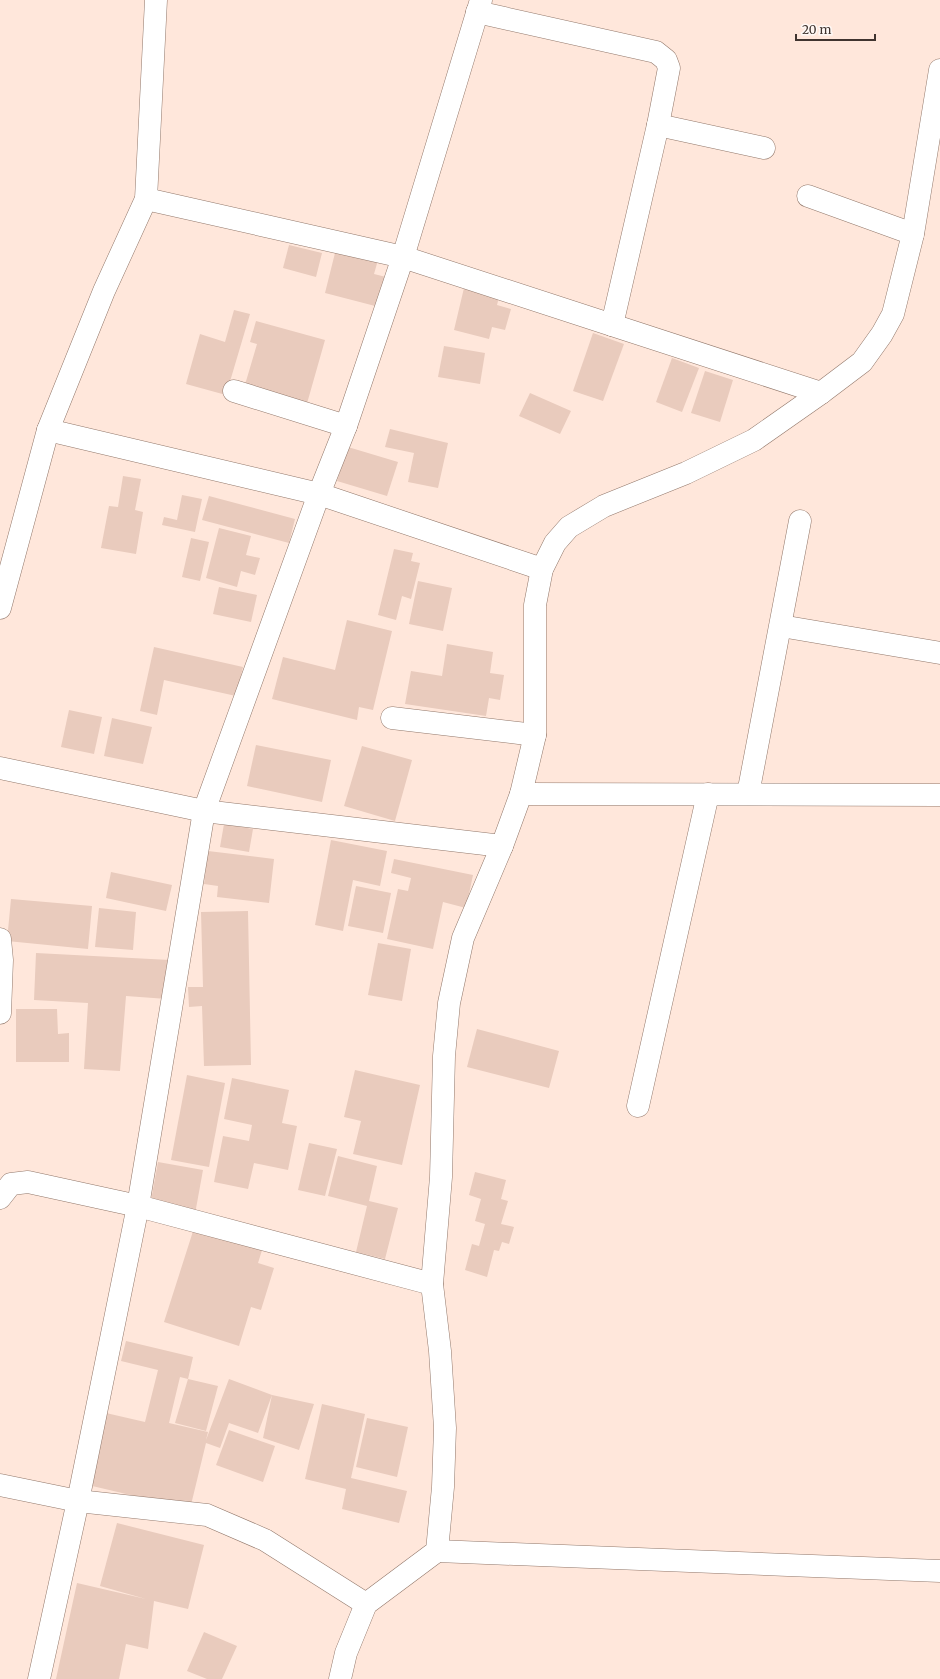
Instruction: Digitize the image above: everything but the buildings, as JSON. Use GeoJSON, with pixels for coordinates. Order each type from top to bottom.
{"type":"FeatureCollection","features":[{"type":"Feature","properties":{"kind":"street"},"geometry":{"type":"LineString","coordinates":[[0,608],[48,430],[104,290],[146,199],[156,0]]}},
{"type":"Feature","properties":{"kind":"street"},"geometry":{"type":"LineString","coordinates":[[39,1679],[78,1501],[138,1206],[204,811],[319,494],[346,426],[403,257],[479,6],[656,52],[666,60],[669,68],[658,125],[612,325]]}},
{"type":"Feature","properties":{"kind":"street"},"geometry":{"type":"LineString","coordinates":[[437,1551],[443,1487],[445,1428],[440,1351],[432,1284],[442,1177],[444,1056],[449,1003],[463,938],[502,846],[521,794],[535,735],[535,605],[542,569],[554,543],[569,527],[604,506],[686,473],[754,440],[862,362],[882,334],[893,314],[913,234],[940,70]]}},
{"type":"Feature","properties":{"kind":"street"},"geometry":{"type":"LineString","coordinates":[[658,125],[764,148]]}},
{"type":"Feature","properties":{"kind":"street"},"geometry":{"type":"LineString","coordinates":[[808,196],[913,234]]}},
{"type":"Feature","properties":{"kind":"street"},"geometry":{"type":"LineString","coordinates":[[146,199],[403,257],[821,393]]}},
{"type":"Feature","properties":{"kind":"street"},"geometry":{"type":"LineString","coordinates":[[234,391],[346,426]]}},
{"type":"Feature","properties":{"kind":"street"},"geometry":{"type":"LineString","coordinates":[[48,430],[319,494],[542,569]]}},
{"type":"Feature","properties":{"kind":"street"},"geometry":{"type":"LineString","coordinates":[[748,794],[800,520]]}},
{"type":"Feature","properties":{"kind":"street"},"geometry":{"type":"LineString","coordinates":[[781,626],[940,652]]}},
{"type":"Feature","properties":{"kind":"street"},"geometry":{"type":"LineString","coordinates":[[392,718],[535,735]]}},
{"type":"Feature","properties":{"kind":"street"},"geometry":{"type":"LineString","coordinates":[[0,768],[204,811],[502,846]]}},
{"type":"Feature","properties":{"kind":"street"},"geometry":{"type":"LineString","coordinates":[[521,794],[940,795]]}},
{"type":"Feature","properties":{"kind":"street"},"geometry":{"type":"LineString","coordinates":[[638,1106],[708,794]]}},
{"type":"Feature","properties":{"kind":"street"},"geometry":{"type":"LineString","coordinates":[[0,939],[2,960],[0,1013]]}},
{"type":"Feature","properties":{"kind":"street"},"geometry":{"type":"LineString","coordinates":[[0,1198],[11,1184],[28,1182],[138,1206],[432,1284]]}},
{"type":"Feature","properties":{"kind":"street"},"geometry":{"type":"LineString","coordinates":[[0,1485],[78,1501],[207,1514],[265,1540],[366,1604]]}},
{"type":"Feature","properties":{"kind":"street"},"geometry":{"type":"LineString","coordinates":[[340,1679],[346,1652],[366,1604],[437,1551],[940,1570]]}}]}
